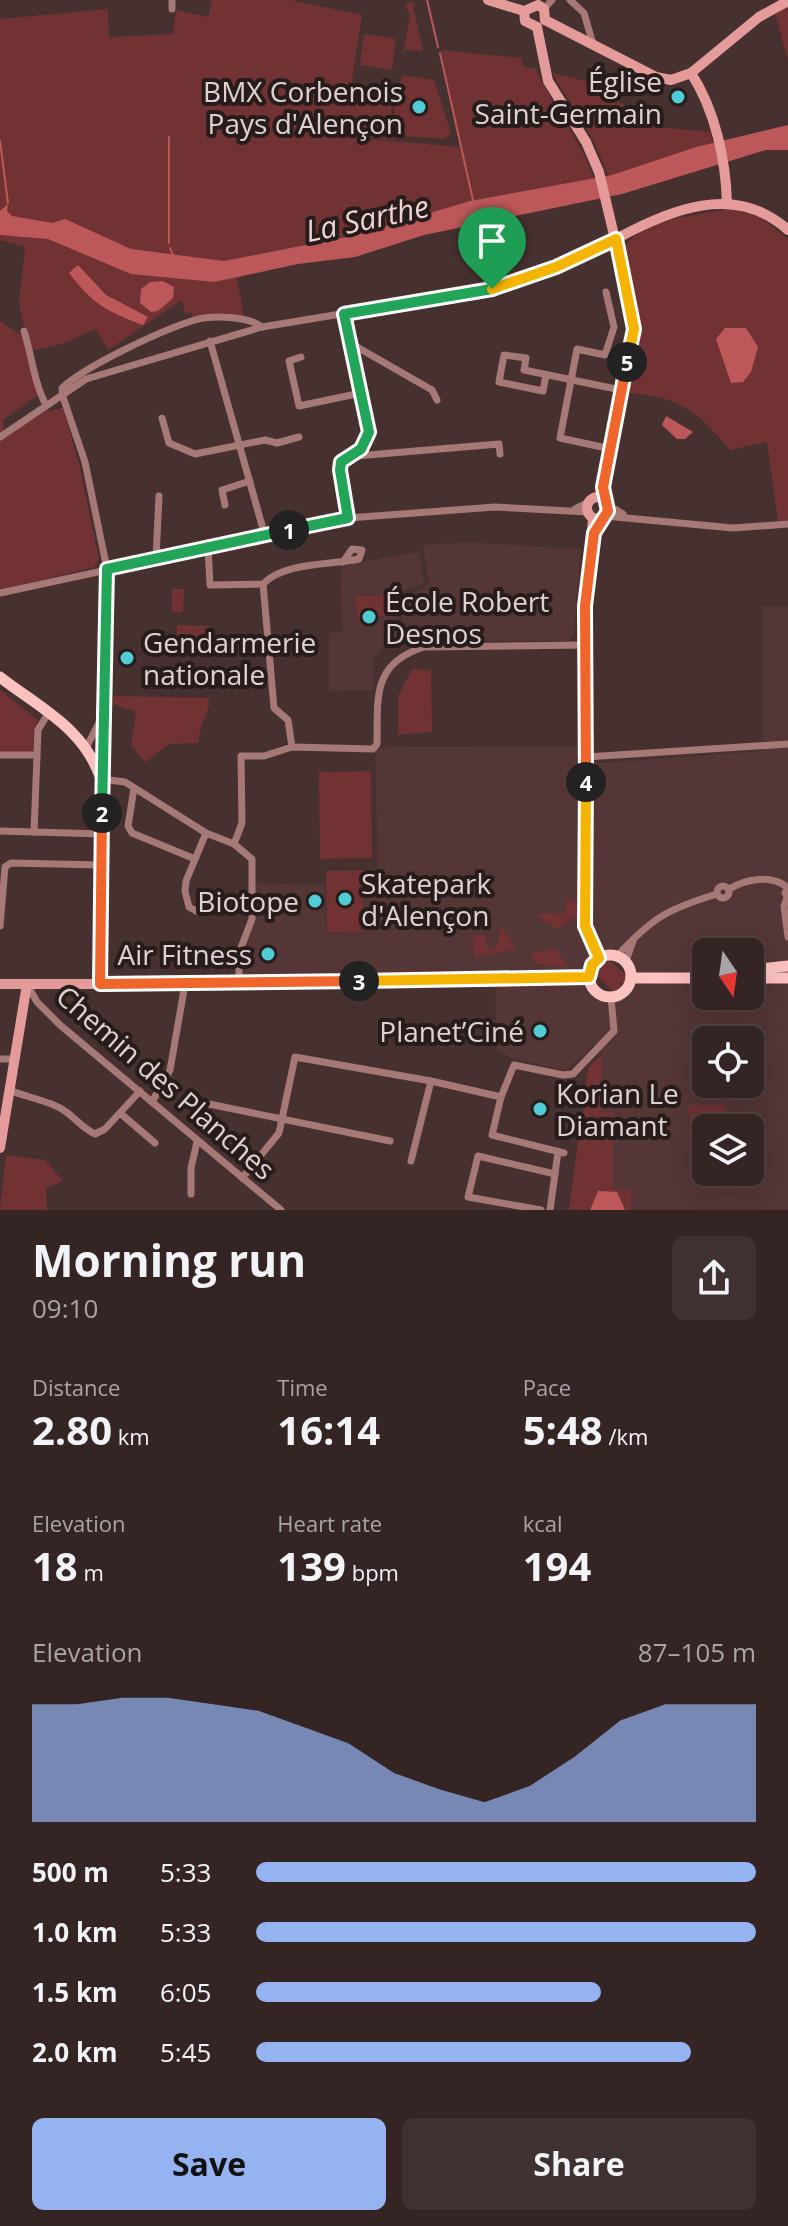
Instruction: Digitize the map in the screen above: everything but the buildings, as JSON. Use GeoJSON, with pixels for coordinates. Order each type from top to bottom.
{"type":"FeatureCollection","features":[{"type":"Feature","properties":{"kind":"main road"},"geometry":{"type":"LineString","coordinates":[[0,677],[49,712],[87,746],[101,779],[100,984],[589,977]]}},
{"type":"Feature","properties":{"kind":"main road"},"geometry":{"type":"LineString","coordinates":[[599,958],[621,959],[631,978],[624,992],[611,997],[595,991],[589,977],[592,965],[599,958]]}},
{"type":"Feature","properties":{"kind":"main road"},"geometry":{"type":"LineString","coordinates":[[764,969],[788,966]]}},
{"type":"Feature","properties":{"kind":"main road"},"geometry":{"type":"LineString","coordinates":[[631,978],[692,978]]}},
{"type":"Feature","properties":{"kind":"main road"},"geometry":{"type":"LineString","coordinates":[[764,978],[788,978]]}},
{"type":"Feature","properties":{"kind":"street"},"geometry":{"type":"LineString","coordinates":[[488,0],[524,11],[534,5],[542,19],[548,81],[586,142],[599,172],[634,329],[594,533],[582,645],[586,757],[585,926],[599,958]]}},
{"type":"Feature","properties":{"kind":"street"},"geometry":{"type":"LineString","coordinates":[[542,19],[552,0]]}},
{"type":"Feature","properties":{"kind":"street"},"geometry":{"type":"LineString","coordinates":[[570,0],[584,13],[593,44]]}},
{"type":"Feature","properties":{"kind":"street"},"geometry":{"type":"LineString","coordinates":[[524,11],[525,21],[542,19],[664,80],[691,73],[759,17],[788,1]]}},
{"type":"Feature","properties":{"kind":"street"},"geometry":{"type":"LineString","coordinates":[[691,73],[701,89],[726,168],[727,204]]}},
{"type":"Feature","properties":{"kind":"street"},"geometry":{"type":"LineString","coordinates":[[0,437],[86,379],[262,327],[492,289],[556,267],[675,210],[727,204],[758,210],[788,230]]}},
{"type":"Feature","properties":{"kind":"street"},"geometry":{"type":"LineString","coordinates":[[606,292],[614,327],[605,355],[577,349],[560,438],[611,449]]}},
{"type":"Feature","properties":{"kind":"street"},"geometry":{"type":"LineString","coordinates":[[344,314],[368,439],[379,455]]}},
{"type":"Feature","properties":{"kind":"street"},"geometry":{"type":"LineString","coordinates":[[239,983],[239,953],[252,919],[252,859],[234,844],[206,833],[119,780],[101,779],[105,738],[107,569],[85,462],[62,388],[90,368],[197,319],[224,318],[262,327]]}},
{"type":"Feature","properties":{"kind":"street"},"geometry":{"type":"LineString","coordinates":[[614,327],[634,329]]}},
{"type":"Feature","properties":{"kind":"street"},"geometry":{"type":"LineString","coordinates":[[24,331],[38,377],[36,386],[46,405]]}},
{"type":"Feature","properties":{"kind":"street"},"geometry":{"type":"LineString","coordinates":[[210,341],[265,536]]}},
{"type":"Feature","properties":{"kind":"street"},"geometry":{"type":"LineString","coordinates":[[350,343],[432,390],[437,400]]}},
{"type":"Feature","properties":{"kind":"street"},"geometry":{"type":"LineString","coordinates":[[546,375],[543,391],[499,382],[504,355],[526,358],[524,370],[621,390]]}},
{"type":"Feature","properties":{"kind":"street"},"geometry":{"type":"LineString","coordinates":[[301,357],[289,361],[299,406],[361,393]]}},
{"type":"Feature","properties":{"kind":"street"},"geometry":{"type":"LineString","coordinates":[[162,418],[169,443],[195,454],[239,444],[265,440],[277,443],[299,437]]}},
{"type":"Feature","properties":{"kind":"street"},"geometry":{"type":"LineString","coordinates":[[355,456],[368,439]]}},
{"type":"Feature","properties":{"kind":"street"},"geometry":{"type":"LineString","coordinates":[[348,518],[340,470],[341,462],[355,456],[499,444],[500,454]]}},
{"type":"Feature","properties":{"kind":"street"},"geometry":{"type":"LineString","coordinates":[[225,505],[222,490],[250,481]]}},
{"type":"Feature","properties":{"kind":"street"},"geometry":{"type":"LineString","coordinates":[[156,558],[159,496]]}},
{"type":"Feature","properties":{"kind":"street"},"geometry":{"type":"LineString","coordinates":[[0,593],[348,518],[495,507],[598,509],[712,527],[763,528],[788,524]]}},
{"type":"Feature","properties":{"kind":"street"},"geometry":{"type":"LineString","coordinates":[[208,547],[210,585],[263,584],[273,574],[343,562]]}},
{"type":"Feature","properties":{"kind":"street"},"geometry":{"type":"LineString","coordinates":[[263,584],[274,708],[288,720],[292,747]]}},
{"type":"Feature","properties":{"kind":"street"},"geometry":{"type":"LineString","coordinates":[[234,844],[242,823],[241,756],[264,756],[292,747],[375,747],[379,686],[392,664],[415,650],[450,646],[582,645]]}},
{"type":"Feature","properties":{"kind":"street"},"geometry":{"type":"LineString","coordinates":[[87,746],[99,727],[105,704]]}},
{"type":"Feature","properties":{"kind":"street"},"geometry":{"type":"LineString","coordinates":[[34,832],[38,730],[49,712]]}},
{"type":"Feature","properties":{"kind":"street"},"geometry":{"type":"LineString","coordinates":[[87,746],[105,738]]}},
{"type":"Feature","properties":{"kind":"street"},"geometry":{"type":"LineString","coordinates":[[586,757],[788,744]]}},
{"type":"Feature","properties":{"kind":"street"},"geometry":{"type":"LineString","coordinates":[[0,755],[36,755]]}},
{"type":"Feature","properties":{"kind":"street"},"geometry":{"type":"LineString","coordinates":[[134,788],[128,826],[132,833],[195,859]]}},
{"type":"Feature","properties":{"kind":"street"},"geometry":{"type":"LineString","coordinates":[[0,831],[102,834]]}},
{"type":"Feature","properties":{"kind":"street"},"geometry":{"type":"LineString","coordinates":[[198,912],[189,907],[185,891],[206,833]]}},
{"type":"Feature","properties":{"kind":"street"},"geometry":{"type":"LineString","coordinates":[[0,926],[5,867],[11,863],[101,865]]}},
{"type":"Feature","properties":{"kind":"street"},"geometry":{"type":"LineString","coordinates":[[621,959],[635,935],[661,915],[717,894],[725,898],[729,889],[747,881],[780,881],[788,888],[784,906],[788,937]]}},
{"type":"Feature","properties":{"kind":"street"},"geometry":{"type":"LineString","coordinates":[[0,984],[100,984]]}},
{"type":"Feature","properties":{"kind":"street"},"geometry":{"type":"LineString","coordinates":[[0,1148],[3,1112],[27,984]]}},
{"type":"Feature","properties":{"kind":"street","name":"Chemin des Planches"},"geometry":{"type":"LineString","coordinates":[[27,984],[37,1002],[60,1025],[281,1210]]}},
{"type":"Feature","properties":{"kind":"street"},"geometry":{"type":"LineString","coordinates":[[152,1102],[170,1070],[185,984]]}},
{"type":"Feature","properties":{"kind":"street"},"geometry":{"type":"LineString","coordinates":[[550,1210],[561,1153],[492,1135],[501,1097],[514,1065],[568,1075],[614,1031],[611,997]]}},
{"type":"Feature","properties":{"kind":"street"},"geometry":{"type":"LineString","coordinates":[[242,1178],[279,1133],[292,1061],[298,1056],[501,1097]]}},
{"type":"Feature","properties":{"kind":"street"},"geometry":{"type":"LineString","coordinates":[[0,1059],[13,1059]]}},
{"type":"Feature","properties":{"kind":"street"},"geometry":{"type":"LineString","coordinates":[[411,1161],[431,1081]]}},
{"type":"Feature","properties":{"kind":"street"},"geometry":{"type":"LineString","coordinates":[[9,1090],[52,1105],[95,1134],[140,1091]]}},
{"type":"Feature","properties":{"kind":"street"},"geometry":{"type":"LineString","coordinates":[[209,1104],[390,1141]]}},
{"type":"Feature","properties":{"kind":"street"},"geometry":{"type":"LineString","coordinates":[[120,1113],[155,1143]]}},
{"type":"Feature","properties":{"kind":"street"},"geometry":{"type":"LineString","coordinates":[[191,1194],[191,1168],[197,1142]]}},
{"type":"Feature","properties":{"kind":"street"},"geometry":{"type":"LineString","coordinates":[[541,1210],[468,1197],[478,1156],[555,1174]]}},
{"type":"Feature","properties":{"kind":"shaded area"},"geometry":{"type":"Polygon","coordinates":[[[212,0],[291,0],[362,15],[349,99],[391,105],[394,140],[345,135],[347,116],[344,137],[460,147],[441,50],[522,58],[522,66],[536,69],[582,150],[594,179],[475,200],[237,278],[244,317],[193,317],[191,312],[185,314],[182,300],[108,350],[96,329],[62,344],[30,351],[19,303],[25,247],[0,240],[0,19],[108,9],[109,37],[173,34],[176,10],[208,17],[212,0]]]}},
{"type":"Feature","properties":{"kind":"shaded area"},"geometry":{"type":"Polygon","coordinates":[[[409,2],[417,5],[413,6],[423,51],[406,50],[403,54],[410,15],[405,5],[409,2]]]}},
{"type":"Feature","properties":{"kind":"shaded area"},"geometry":{"type":"Polygon","coordinates":[[[788,6],[788,60],[775,13],[788,6]]]}},
{"type":"Feature","properties":{"kind":"shaded area"},"geometry":{"type":"Polygon","coordinates":[[[364,34],[396,39],[392,70],[360,65],[364,34]]]}},
{"type":"Feature","properties":{"kind":"shaded area"},"geometry":{"type":"Polygon","coordinates":[[[552,73],[593,83],[655,127],[710,132],[714,145],[610,179],[594,142],[552,73]]]}},
{"type":"Feature","properties":{"kind":"shaded area","name":"BMX Corbenois Pays d'Alençon"},"geometry":{"type":"Polygon","coordinates":[[[402,75],[434,80],[451,133],[444,139],[403,136],[397,132],[392,91],[398,90],[402,75]]]}},
{"type":"Feature","properties":{"kind":"shaded area"},"geometry":{"type":"Polygon","coordinates":[[[788,125],[788,150],[766,150],[622,194],[424,235],[355,257],[298,264],[214,282],[131,274],[48,239],[0,235],[0,211],[8,204],[7,211],[12,216],[52,223],[65,219],[131,249],[224,261],[357,235],[470,201],[612,175],[696,147],[788,125]]]}},
{"type":"Feature","properties":{"kind":"shaded area"},"geometry":{"type":"Polygon","coordinates":[[[731,209],[759,216],[788,239],[788,520],[778,521],[767,442],[730,450],[686,408],[660,398],[627,393],[639,324],[624,245],[653,222],[731,209]]]}},
{"type":"Feature","properties":{"kind":"shaded area"},"geometry":{"type":"Polygon","coordinates":[[[78,265],[106,295],[148,317],[143,325],[110,311],[85,292],[69,273],[78,265]]]}},
{"type":"Feature","properties":{"kind":"shaded area"},"geometry":{"type":"Polygon","coordinates":[[[163,281],[174,287],[173,298],[158,311],[151,312],[140,303],[141,289],[150,282],[163,281]]]}},
{"type":"Feature","properties":{"kind":"shaded area"},"geometry":{"type":"Polygon","coordinates":[[[0,321],[23,336],[40,394],[3,420],[4,434],[0,437],[0,321]]]}},
{"type":"Feature","properties":{"kind":"shaded area"},"geometry":{"type":"Polygon","coordinates":[[[725,328],[746,328],[758,347],[751,372],[743,382],[731,383],[716,339],[725,328]]]}},
{"type":"Feature","properties":{"kind":"shaded area"},"geometry":{"type":"Polygon","coordinates":[[[63,408],[79,463],[99,559],[95,567],[0,590],[0,440],[46,411],[63,408]]]}},
{"type":"Feature","properties":{"kind":"shaded area"},"geometry":{"type":"Polygon","coordinates":[[[666,416],[693,432],[685,439],[677,439],[662,425],[666,416]]]}},
{"type":"Feature","properties":{"kind":"shaded area"},"geometry":{"type":"Polygon","coordinates":[[[468,542],[581,549],[574,634],[568,641],[470,641],[469,638],[402,642],[401,601],[429,584],[423,545],[468,542]]]}},
{"type":"Feature","properties":{"kind":"shaded area","name":"École Robert Desnos"},"geometry":{"type":"Polygon","coordinates":[[[419,552],[424,583],[403,592],[398,598],[396,637],[373,657],[374,690],[329,691],[329,633],[342,632],[340,565],[419,552]]]}},
{"type":"Feature","properties":{"kind":"shaded area"},"geometry":{"type":"Polygon","coordinates":[[[172,589],[184,589],[183,612],[172,612],[172,589]]]}},
{"type":"Feature","properties":{"kind":"shaded area"},"geometry":{"type":"Polygon","coordinates":[[[394,595],[395,616],[357,617],[356,596],[394,595]]]}},
{"type":"Feature","properties":{"kind":"shaded area"},"geometry":{"type":"Polygon","coordinates":[[[762,606],[788,606],[788,977],[764,977],[764,938],[692,938],[692,978],[631,978],[627,964],[613,955],[602,956],[589,972],[595,991],[604,996],[619,997],[629,986],[692,979],[692,1010],[764,1010],[764,978],[788,978],[788,1210],[631,1210],[631,1190],[613,1190],[613,1113],[601,1113],[602,1054],[595,1044],[565,1071],[509,1057],[496,1049],[495,979],[239,983],[239,953],[252,919],[252,883],[325,885],[326,934],[360,932],[367,870],[378,869],[375,747],[586,746],[586,757],[599,763],[763,751],[762,606]]]}},
{"type":"Feature","properties":{"kind":"shaded area"},"geometry":{"type":"Polygon","coordinates":[[[177,625],[210,626],[209,650],[176,649],[177,625]]]}},
{"type":"Feature","properties":{"kind":"shaded area"},"geometry":{"type":"Polygon","coordinates":[[[412,669],[431,670],[432,732],[398,735],[398,696],[412,669]]]}},
{"type":"Feature","properties":{"kind":"shaded area"},"geometry":{"type":"Polygon","coordinates":[[[0,690],[38,720],[33,752],[0,753],[0,690]]]}},
{"type":"Feature","properties":{"kind":"shaded area"},"geometry":{"type":"Polygon","coordinates":[[[113,696],[209,698],[199,743],[169,744],[145,762],[131,745],[136,712],[113,704],[113,696]]]}},
{"type":"Feature","properties":{"kind":"shaded area"},"geometry":{"type":"Polygon","coordinates":[[[371,771],[372,858],[320,859],[319,772],[371,771]]]}},
{"type":"Feature","properties":{"kind":"shaded area","name":"Skatepark d'Alençon"},"geometry":{"type":"Polygon","coordinates":[[[367,870],[360,932],[327,933],[326,871],[367,870]]]}},
{"type":"Feature","properties":{"kind":"shaded area"},"geometry":{"type":"Polygon","coordinates":[[[567,898],[577,902],[578,915],[557,929],[539,919],[537,914],[566,913],[567,898]]]}},
{"type":"Feature","properties":{"kind":"shaded area"},"geometry":{"type":"Polygon","coordinates":[[[501,927],[517,948],[475,958],[472,941],[476,935],[484,935],[489,950],[498,943],[501,927]]]}},
{"type":"Feature","properties":{"kind":"shaded area"},"geometry":{"type":"Polygon","coordinates":[[[556,949],[569,968],[536,964],[531,953],[556,949]]]}},
{"type":"Feature","properties":{"kind":"shaded area"},"geometry":{"type":"Polygon","coordinates":[[[611,961],[627,977],[625,984],[619,983],[624,987],[614,992],[596,975],[602,964],[611,961]]]}},
{"type":"Feature","properties":{"kind":"shaded area"},"geometry":{"type":"Polygon","coordinates":[[[602,1054],[601,1112],[613,1113],[613,1189],[631,1190],[631,1210],[569,1210],[588,1068],[602,1054]]]}},
{"type":"Feature","properties":{"kind":"shaded area"},"geometry":{"type":"Polygon","coordinates":[[[722,1101],[727,1111],[735,1114],[692,1114],[690,1148],[689,1105],[722,1105],[722,1101]]]}},
{"type":"Feature","properties":{"kind":"shaded area"},"geometry":{"type":"Polygon","coordinates":[[[6,1155],[45,1160],[63,1181],[46,1188],[47,1210],[0,1210],[6,1155]]]}},
{"type":"Feature","properties":{"kind":"shaded area"},"geometry":{"type":"Polygon","coordinates":[[[598,1191],[617,1192],[625,1210],[590,1210],[598,1191]]]}},
{"type":"Feature","properties":{"kind":"waterway"},"geometry":{"type":"LineString","coordinates":[[427,0],[438,47]]}},
{"type":"Feature","properties":{"kind":"waterway"},"geometry":{"type":"LineString","coordinates":[[440,53],[473,200]]}},
{"type":"Feature","properties":{"kind":"waterway"},"geometry":{"type":"LineString","coordinates":[[169,137],[169,243]]}},
{"type":"Feature","properties":{"kind":"waterway"},"geometry":{"type":"LineString","coordinates":[[0,141],[8,203]]}},
{"type":"Feature","properties":{"kind":"waterway"},"geometry":{"type":"LineString","coordinates":[[170,248],[174,258]]}},
{"type":"Feature","properties":{"kind":"place","name":"Église Saint-Germain"},"geometry":{"type":"Point","coordinates":[678,97]}},
{"type":"Feature","properties":{"kind":"place","name":"BMX Corbenois Pays d'Alençon"},"geometry":{"type":"Point","coordinates":[419,107]}},
{"type":"Feature","properties":{"kind":"place","name":"École Robert Desnos"},"geometry":{"type":"Point","coordinates":[369,617]}},
{"type":"Feature","properties":{"kind":"place","name":"Gendarmerie nationale"},"geometry":{"type":"Point","coordinates":[127,658]}},
{"type":"Feature","properties":{"kind":"place","name":"Skatepark d'Alençon"},"geometry":{"type":"Point","coordinates":[345,899]}},
{"type":"Feature","properties":{"kind":"place","name":"Biotope"},"geometry":{"type":"Point","coordinates":[315,901]}},
{"type":"Feature","properties":{"kind":"place","name":"Air Fitness"},"geometry":{"type":"Point","coordinates":[268,954]}},
{"type":"Feature","properties":{"kind":"place","name":"Planet’Ciné"},"geometry":{"type":"Point","coordinates":[540,1031]}},
{"type":"Feature","properties":{"kind":"place","name":"Korian Le Diamant"},"geometry":{"type":"Point","coordinates":[540,1109]}},
{"type":"Feature","properties":{"kind":"route"},"geometry":{"type":"LineString","coordinates":[[616,239],[632,311],[634,329],[603,487],[603,499],[609,508],[594,533],[585,606],[585,926],[599,958],[592,965],[589,977],[100,984],[101,779],[105,738],[107,569],[348,518],[341,462],[355,456],[368,439],[369,432],[344,314],[492,289],[556,267],[616,239]]}},
{"type":"Feature","properties":{"kind":"water label","name":"La Sarthe"},"geometry":{"type":"Point","coordinates":[367,218]}}]}
